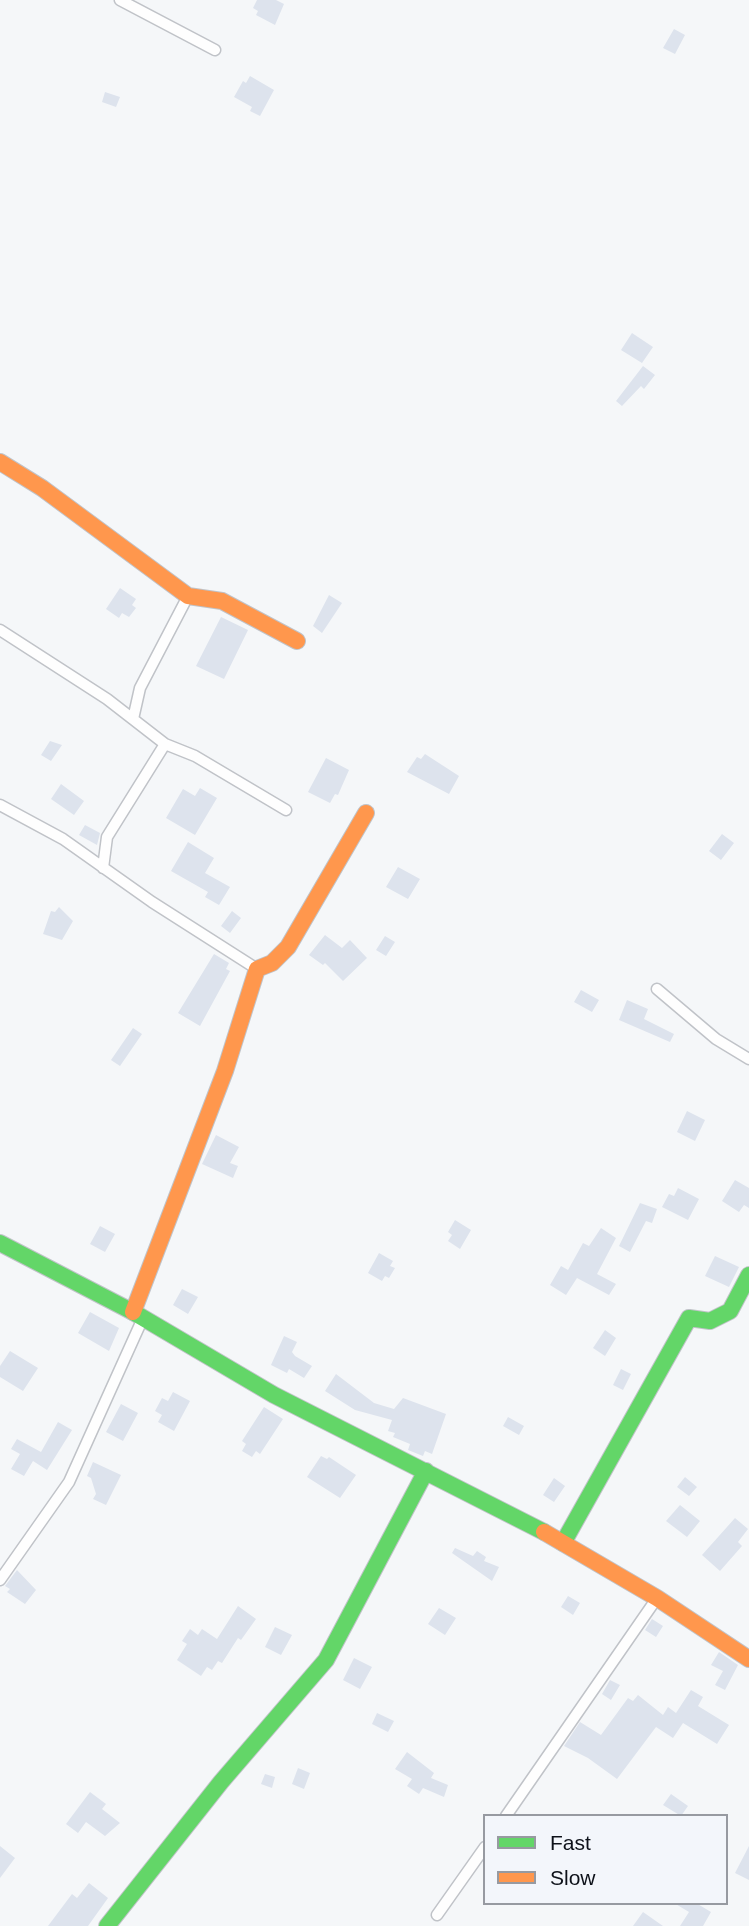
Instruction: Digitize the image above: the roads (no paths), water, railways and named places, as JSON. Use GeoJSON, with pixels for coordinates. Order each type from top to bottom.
{"type":"FeatureCollection","features":[{"type":"Feature","properties":{"kind":"street"},"geometry":{"type":"LineString","coordinates":[[120,0],[215,50]]}},
{"type":"Feature","properties":{"kind":"street"},"geometry":{"type":"LineString","coordinates":[[0,462],[41,488],[188,596],[222,601],[297,640]]}},
{"type":"Feature","properties":{"kind":"street"},"geometry":{"type":"LineString","coordinates":[[133,719],[141,688],[188,596]]}},
{"type":"Feature","properties":{"kind":"street"},"geometry":{"type":"LineString","coordinates":[[0,630],[107,699],[165,744],[195,755],[286,810]]}},
{"type":"Feature","properties":{"kind":"street"},"geometry":{"type":"LineString","coordinates":[[103,868],[107,836],[165,744]]}},
{"type":"Feature","properties":{"kind":"street"},"geometry":{"type":"LineString","coordinates":[[0,805],[54,834],[257,969]]}},
{"type":"Feature","properties":{"kind":"street"},"geometry":{"type":"LineString","coordinates":[[257,969],[272,963],[288,947],[366,813]]}},
{"type":"Feature","properties":{"kind":"street"},"geometry":{"type":"LineString","coordinates":[[0,1580],[69,1482],[138,1315],[225,1071],[257,969]]}},
{"type":"Feature","properties":{"kind":"street"},"geometry":{"type":"LineString","coordinates":[[657,989],[716,1039],[749,1059]]}},
{"type":"Feature","properties":{"kind":"street"},"geometry":{"type":"LineString","coordinates":[[0,1243],[138,1315],[274,1395],[563,1543],[657,1598],[749,1659]]}},
{"type":"Feature","properties":{"kind":"street"},"geometry":{"type":"LineString","coordinates":[[563,1543],[689,1318],[710,1321],[730,1311],[749,1275]]}},
{"type":"Feature","properties":{"kind":"street"},"geometry":{"type":"LineString","coordinates":[[107,1926],[221,1782],[326,1660],[426,1471]]}},
{"type":"Feature","properties":{"kind":"street"},"geometry":{"type":"LineString","coordinates":[[507,1814],[657,1598]]}},
{"type":"Feature","properties":{"kind":"street"},"geometry":{"type":"LineString","coordinates":[[437,1915],[483,1850]]}}]}
